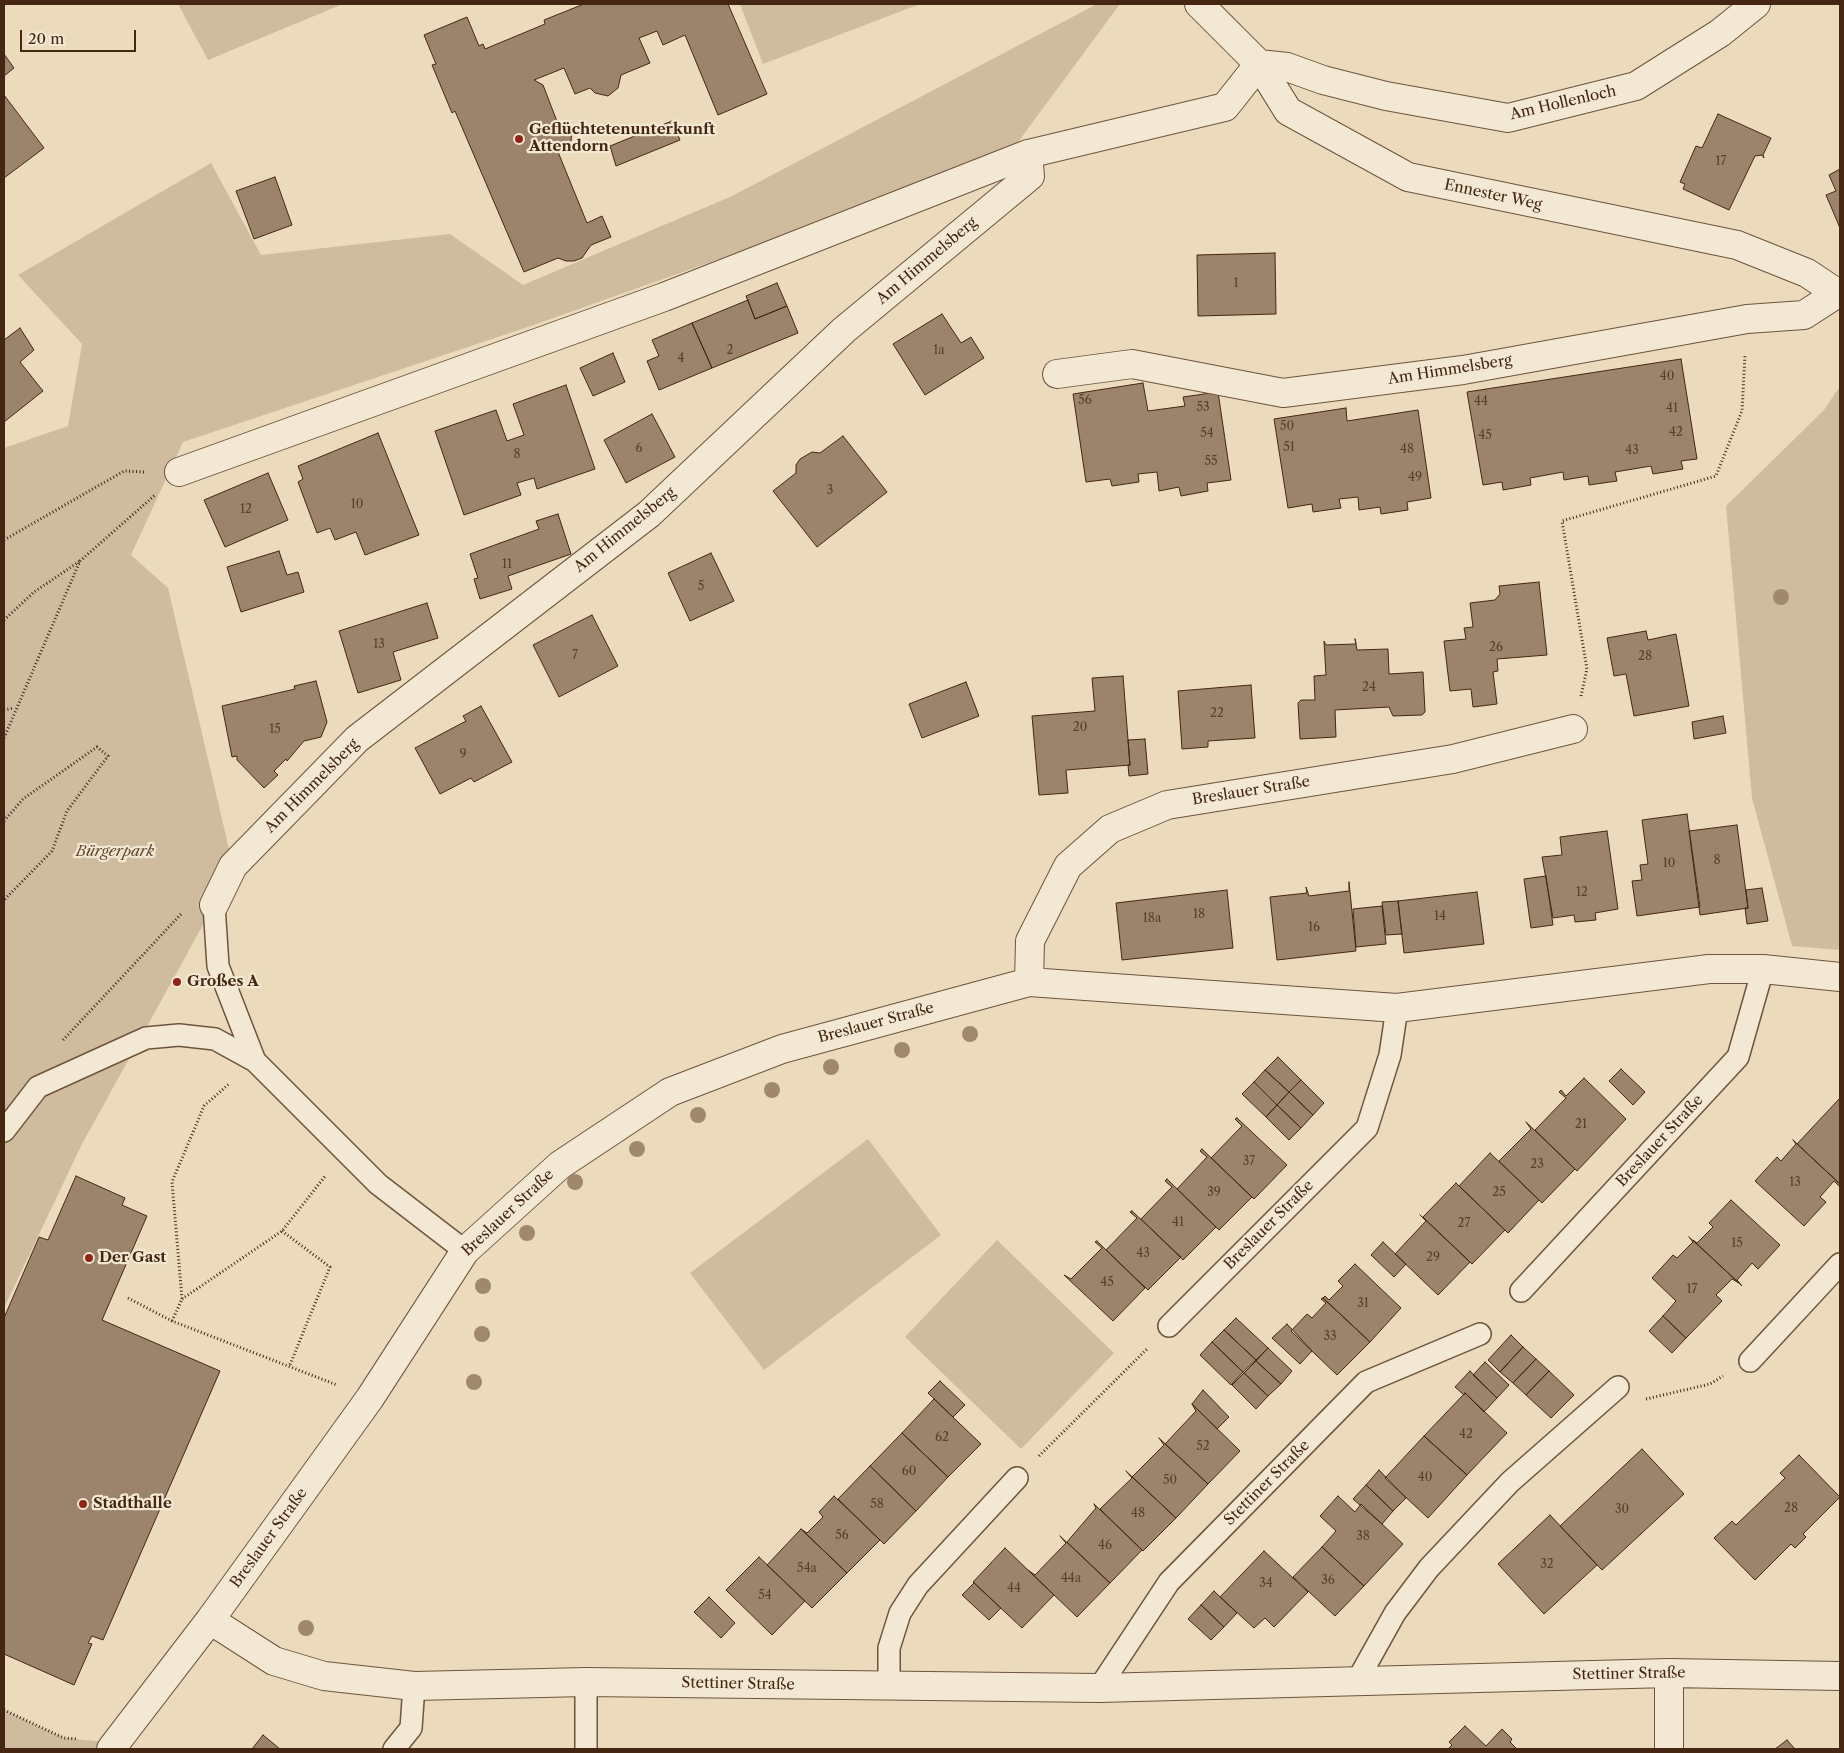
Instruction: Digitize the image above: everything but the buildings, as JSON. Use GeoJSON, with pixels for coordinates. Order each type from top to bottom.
{"type":"FeatureCollection","features":[{"type":"Feature","properties":{"kind":"street","name":"Ennester Weg"},"geometry":{"type":"LineString","coordinates":[[1199,4],[1259,64],[1288,111],[1408,177],[1737,245],[1808,273],[1839,294]]}},
{"type":"Feature","properties":{"kind":"street","name":"Am Hollenloch"},"geometry":{"type":"LineString","coordinates":[[1259,64],[1287,67],[1323,80],[1386,96],[1508,118],[1636,86],[1720,33],[1756,4]]}},
{"type":"Feature","properties":{"kind":"street"},"geometry":{"type":"LineString","coordinates":[[179,472],[664,297],[1028,154],[1225,107],[1259,64]]}},
{"type":"Feature","properties":{"kind":"street","name":"Am Himmelsberg"},"geometry":{"type":"LineString","coordinates":[[214,906],[233,866],[357,739],[649,514],[844,330],[1030,176],[1028,154]]}},
{"type":"Feature","properties":{"kind":"street","name":"Am Himmelsberg"},"geometry":{"type":"LineString","coordinates":[[1057,374],[1132,364],[1283,393],[1462,370],[1747,319],[1804,315],[1839,294]]}},
{"type":"Feature","properties":{"kind":"street","name":"Breslauer Straße"},"geometry":{"type":"LineString","coordinates":[[1029,982],[1030,941],[1068,866],[1110,829],[1167,805],[1453,759],[1573,729]]}},
{"type":"Feature","properties":{"kind":"street","name":"Breslauer Straße"},"geometry":{"type":"LineString","coordinates":[[115,1746],[210,1620],[370,1398],[465,1251],[560,1165],[670,1092],[782,1049],[1029,982],[1397,1008],[1709,968],[1763,969],[1840,977]]}},
{"type":"Feature","properties":{"kind":"street","name":"Stettiner Straße"},"geometry":{"type":"LineString","coordinates":[[210,1620],[274,1661],[324,1676],[414,1686],[500,1682],[586,1682],[1099,1688],[1668,1673],[1840,1676]]}},
{"type":"Feature","properties":{"kind":"street"},"geometry":{"type":"LineString","coordinates":[[1668,1673],[1669,1749]]}},
{"type":"Feature","properties":{"kind":"lane"},"geometry":{"type":"LineString","coordinates":[[214,906],[218,966],[255,1061]]}},
{"type":"Feature","properties":{"kind":"lane","name":"Breslauer Straße"},"geometry":{"type":"LineString","coordinates":[[1521,1291],[1738,1057],[1763,969]]}},
{"type":"Feature","properties":{"kind":"lane","name":"Breslauer Straße"},"geometry":{"type":"LineString","coordinates":[[1169,1326],[1367,1128],[1390,1055],[1397,1008]]}},
{"type":"Feature","properties":{"kind":"lane"},"geometry":{"type":"LineString","coordinates":[[4,1131],[38,1086],[146,1038],[179,1036],[215,1039],[255,1061],[378,1184],[465,1251]]}},
{"type":"Feature","properties":{"kind":"lane"},"geometry":{"type":"LineString","coordinates":[[1750,1361],[1840,1264]]}},
{"type":"Feature","properties":{"kind":"lane","name":"Stettiner Straße"},"geometry":{"type":"LineString","coordinates":[[1099,1688],[1169,1582],[1366,1382],[1480,1334]]}},
{"type":"Feature","properties":{"kind":"lane"},"geometry":{"type":"LineString","coordinates":[[1357,1681],[1396,1612],[1429,1568],[1510,1482],[1618,1387]]}},
{"type":"Feature","properties":{"kind":"lane"},"geometry":{"type":"LineString","coordinates":[[889,1685],[888,1648],[900,1613],[918,1585],[1017,1478]]}},
{"type":"Feature","properties":{"kind":"lane"},"geometry":{"type":"LineString","coordinates":[[586,1682],[586,1749]]}},
{"type":"Feature","properties":{"kind":"lane"},"geometry":{"type":"LineString","coordinates":[[394,1749],[411,1728],[414,1686]]}},
{"type":"Feature","properties":{"kind":"path"},"geometry":{"type":"LineString","coordinates":[[1573,729],[1587,669],[1562,521],[1716,476],[1742,411],[1747,319]]}},
{"type":"Feature","properties":{"kind":"path"},"geometry":{"type":"LineString","coordinates":[[4,540],[124,471],[179,472]]}},
{"type":"Feature","properties":{"kind":"path"},"geometry":{"type":"LineString","coordinates":[[4,620],[34,592],[80,561],[155,494]]}},
{"type":"Feature","properties":{"kind":"path"},"geometry":{"type":"LineString","coordinates":[[4,738],[15,708],[80,561]]}},
{"type":"Feature","properties":{"kind":"path"},"geometry":{"type":"LineString","coordinates":[[4,710],[15,708]]}},
{"type":"Feature","properties":{"kind":"path"},"geometry":{"type":"LineString","coordinates":[[4,821],[23,799],[98,747],[108,756],[67,811],[52,852],[4,900]]}},
{"type":"Feature","properties":{"kind":"path"},"geometry":{"type":"LineString","coordinates":[[38,1086],[63,1039],[184,912],[214,906]]}},
{"type":"Feature","properties":{"kind":"path"},"geometry":{"type":"LineString","coordinates":[[172,1321],[182,1299],[172,1182],[204,1106],[255,1061]]}},
{"type":"Feature","properties":{"kind":"path"},"geometry":{"type":"LineString","coordinates":[[182,1299],[282,1231],[345,1151]]}},
{"type":"Feature","properties":{"kind":"path"},"geometry":{"type":"LineString","coordinates":[[282,1231],[330,1267],[289,1367]]}},
{"type":"Feature","properties":{"kind":"path"},"geometry":{"type":"LineString","coordinates":[[128,1298],[172,1321],[370,1398]]}},
{"type":"Feature","properties":{"kind":"path"},"geometry":{"type":"LineString","coordinates":[[1017,1478],[1169,1326]]}},
{"type":"Feature","properties":{"kind":"path"},"geometry":{"type":"LineString","coordinates":[[1618,1387],[1635,1402],[1710,1384],[1750,1361]]}},
{"type":"Feature","properties":{"kind":"path"},"geometry":{"type":"LineString","coordinates":[[4,1710],[64,1738],[115,1746]]}},
{"type":"Feature","properties":{"kind":"green space"},"geometry":{"type":"Polygon","coordinates":[[[178,4],[343,4],[208,60],[178,4]]]}},
{"type":"Feature","properties":{"kind":"green space"},"geometry":{"type":"Polygon","coordinates":[[[740,4],[920,4],[763,64],[740,4]]]}},
{"type":"Feature","properties":{"kind":"green space","name":"Bürgerpark"},"geometry":{"type":"Polygon","coordinates":[[[1097,4],[1120,4],[1007,157],[528,327],[183,442],[131,555],[168,588],[233,866],[214,905],[82,1144],[4,1308],[4,448],[68,426],[82,344],[18,275],[211,163],[261,255],[450,234],[523,285],[732,196],[1097,4]]]}},
{"type":"Feature","properties":{"kind":"green space"},"geometry":{"type":"Polygon","coordinates":[[[1840,386],[1840,950],[1792,946],[1752,798],[1726,506],[1824,410],[1840,386]]]}},
{"type":"Feature","properties":{"kind":"green space"},"geometry":{"type":"Polygon","coordinates":[[[868,1139],[941,1235],[764,1370],[690,1273],[868,1139]]]}},
{"type":"Feature","properties":{"kind":"green space"},"geometry":{"type":"Polygon","coordinates":[[[997,1240],[1114,1353],[1021,1449],[905,1337],[997,1240]]]}},
{"type":"Feature","properties":{"kind":"green space"},"geometry":{"type":"Polygon","coordinates":[[[4,1710],[64,1738],[118,1743],[111,1749],[4,1749],[4,1710]]]}},
{"type":"Feature","properties":{"kind":"place","name":"Geflüchtetenunterkunft Attendorn"},"geometry":{"type":"Point","coordinates":[519,139]}},
{"type":"Feature","properties":{"kind":"place","name":"Großes A"},"geometry":{"type":"Point","coordinates":[177,982]}},
{"type":"Feature","properties":{"kind":"place","name":"Der Gast"},"geometry":{"type":"Point","coordinates":[89,1258]}},
{"type":"Feature","properties":{"kind":"place","name":"Stadthalle"},"geometry":{"type":"Point","coordinates":[83,1504]}}]}
